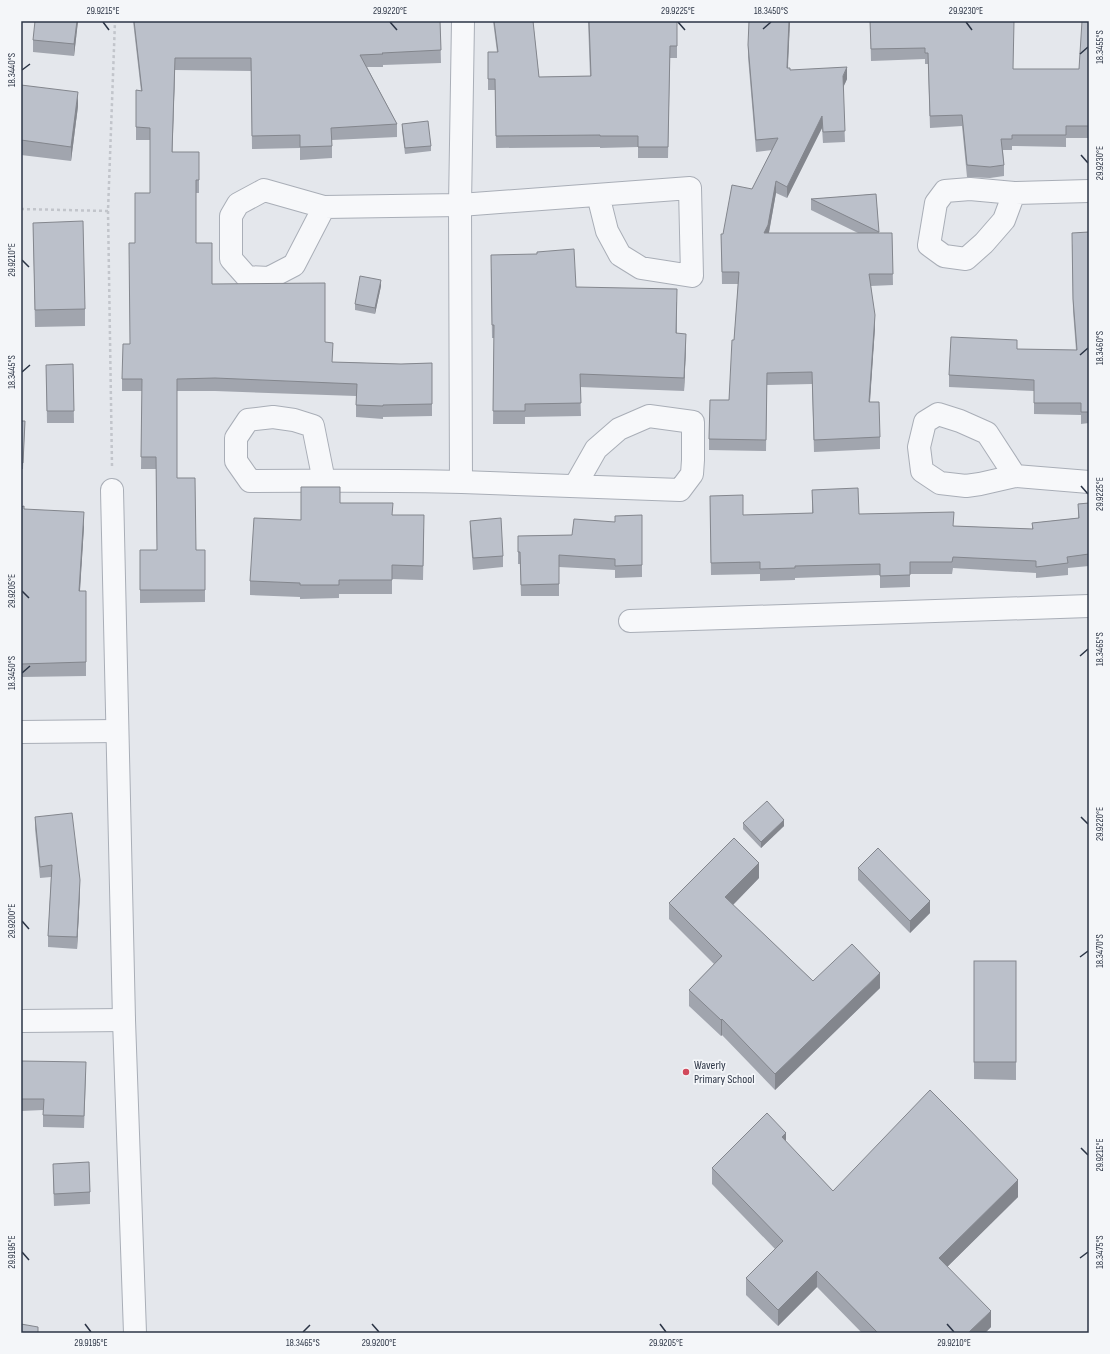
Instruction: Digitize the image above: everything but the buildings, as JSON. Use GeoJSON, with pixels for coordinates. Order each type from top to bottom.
{"type":"FeatureCollection","features":[{"type":"Feature","properties":{"kind":"street"},"geometry":{"type":"LineString","coordinates":[[461,482],[460,205],[463,21]]}},
{"type":"Feature","properties":{"kind":"street"},"geometry":{"type":"LineString","coordinates":[[324,207],[294,265],[269,278],[247,276],[232,259],[231,216],[238,204],[264,190],[324,207],[460,205],[690,188],[692,276],[642,268],[620,255],[607,231],[598,195]]}},
{"type":"Feature","properties":{"kind":"street"},"geometry":{"type":"LineString","coordinates":[[1014,193],[1089,191]]}},
{"type":"Feature","properties":{"kind":"street"},"geometry":{"type":"LineString","coordinates":[[324,481],[461,482],[680,490],[692,474],[693,422],[649,416],[619,429],[596,449],[575,486]]}},
{"type":"Feature","properties":{"kind":"street"},"geometry":{"type":"LineString","coordinates":[[1015,476],[1089,482]]}},
{"type":"Feature","properties":{"kind":"street"},"geometry":{"type":"LineString","coordinates":[[112,490],[124,1020],[135,1333]]}},
{"type":"Feature","properties":{"kind":"street"},"geometry":{"type":"LineString","coordinates":[[630,621],[1089,606]]}},
{"type":"Feature","properties":{"kind":"street"},"geometry":{"type":"LineString","coordinates":[[21,732],[117,731]]}},
{"type":"Feature","properties":{"kind":"street"},"geometry":{"type":"LineString","coordinates":[[21,1021],[124,1020]]}},
{"type":"Feature","properties":{"kind":"path"},"geometry":{"type":"LineString","coordinates":[[112,490],[108,211],[115,21]]}},
{"type":"Feature","properties":{"kind":"path"},"geometry":{"type":"LineString","coordinates":[[21,209],[108,211]]}},
{"type":"Feature","properties":{"kind":"place","name":"Waverly Primary School"},"geometry":{"type":"Point","coordinates":[686,1072]}}]}
